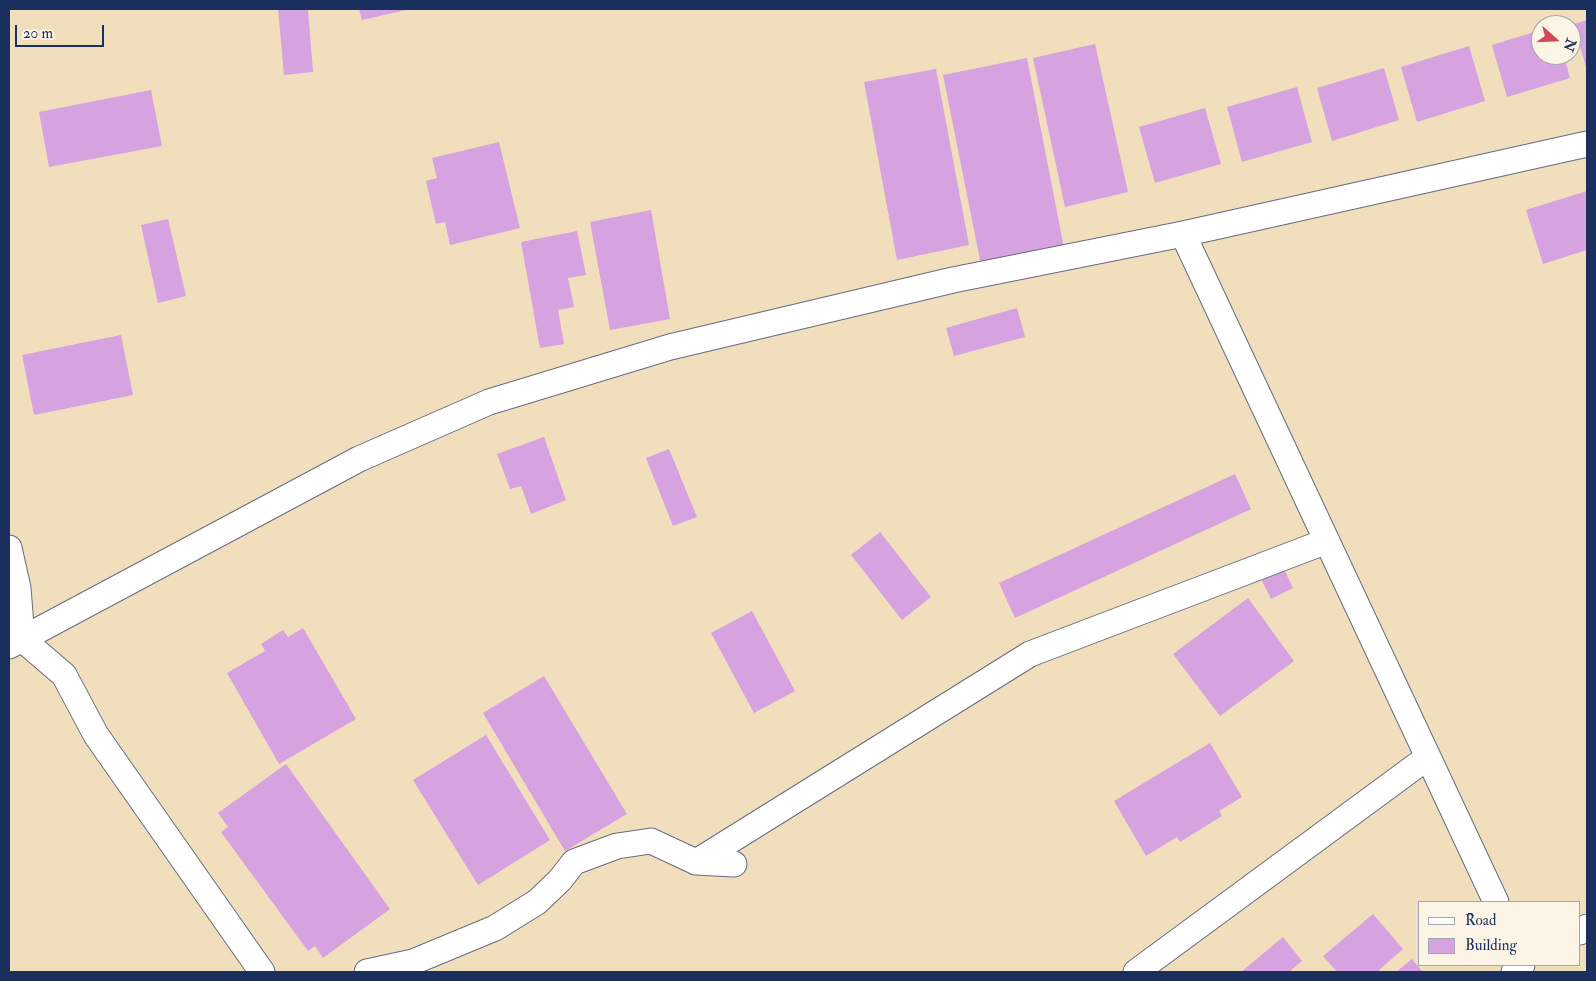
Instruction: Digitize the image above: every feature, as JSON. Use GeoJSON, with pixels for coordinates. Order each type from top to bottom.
{"type":"FeatureCollection","features":[{"type":"Feature","properties":{"kind":"street"},"geometry":{"type":"LineString","coordinates":[[15,642],[360,460],[489,402],[670,347],[953,280],[1183,234],[1587,144]]}},
{"type":"Feature","properties":{"kind":"street"},"geometry":{"type":"LineString","coordinates":[[1183,234],[1496,901]]}},
{"type":"Feature","properties":{"kind":"street"},"geometry":{"type":"LineString","coordinates":[[696,862],[1030,654],[1327,541]]}},
{"type":"Feature","properties":{"kind":"street"},"geometry":{"type":"LineString","coordinates":[[9,548],[18,588],[15,642]]}},
{"type":"Feature","properties":{"kind":"street"},"geometry":{"type":"LineString","coordinates":[[15,642],[64,675],[96,735],[262,972]]}},
{"type":"Feature","properties":{"kind":"street"},"geometry":{"type":"LineString","coordinates":[[1136,972],[1428,757]]}},
{"type":"Feature","properties":{"kind":"street"},"geometry":{"type":"LineString","coordinates":[[368,972],[413,962],[495,928],[537,902],[560,880],[574,862],[617,846],[651,841],[696,862],[734,864]]}},
{"type":"Feature","properties":{"kind":"building"},"geometry":{"type":"Polygon","coordinates":[[[278,9],[308,9],[313,72],[284,75],[278,9]]]}},
{"type":"Feature","properties":{"kind":"building"},"geometry":{"type":"Polygon","coordinates":[[[359,9],[406,9],[406,10],[362,20],[359,9]]]}},
{"type":"Feature","properties":{"kind":"building"},"geometry":{"type":"Polygon","coordinates":[[[1587,20],[1587,71],[1581,49],[1581,22],[1587,20]]]}},
{"type":"Feature","properties":{"kind":"building"},"geometry":{"type":"Polygon","coordinates":[[[1531,33],[1531,65],[1567,65],[1570,78],[1507,97],[1492,45],[1531,33]]]}},
{"type":"Feature","properties":{"kind":"building"},"geometry":{"type":"Polygon","coordinates":[[[1095,44],[1128,192],[1065,207],[1033,58],[1095,44]]]}},
{"type":"Feature","properties":{"kind":"building"},"geometry":{"type":"Polygon","coordinates":[[[1469,46],[1485,101],[1417,122],[1401,67],[1469,46]]]}},
{"type":"Feature","properties":{"kind":"building"},"geometry":{"type":"Polygon","coordinates":[[[1027,58],[1065,253],[982,270],[943,75],[1027,58]]]}},
{"type":"Feature","properties":{"kind":"building"},"geometry":{"type":"Polygon","coordinates":[[[1384,68],[1399,120],[1332,141],[1317,88],[1384,68]]]}},
{"type":"Feature","properties":{"kind":"building"},"geometry":{"type":"Polygon","coordinates":[[[936,69],[969,245],[897,260],[864,82],[936,69]]]}},
{"type":"Feature","properties":{"kind":"building"},"geometry":{"type":"Polygon","coordinates":[[[1297,87],[1312,142],[1242,162],[1227,107],[1297,87]]]}},
{"type":"Feature","properties":{"kind":"building"},"geometry":{"type":"Polygon","coordinates":[[[151,90],[162,146],[49,167],[39,112],[151,90]]]}},
{"type":"Feature","properties":{"kind":"building"},"geometry":{"type":"Polygon","coordinates":[[[1205,108],[1221,164],[1155,183],[1139,127],[1205,108]]]}},
{"type":"Feature","properties":{"kind":"building"},"geometry":{"type":"Polygon","coordinates":[[[499,142],[520,228],[450,245],[445,222],[436,224],[426,181],[437,178],[432,158],[499,142]]]}},
{"type":"Feature","properties":{"kind":"building"},"geometry":{"type":"Polygon","coordinates":[[[1587,191],[1587,250],[1543,264],[1526,210],[1587,191]]]}},
{"type":"Feature","properties":{"kind":"building"},"geometry":{"type":"Polygon","coordinates":[[[651,210],[670,319],[610,330],[590,222],[651,210]]]}},
{"type":"Feature","properties":{"kind":"building"},"geometry":{"type":"Polygon","coordinates":[[[168,219],[186,296],[158,303],[141,225],[168,219]]]}},
{"type":"Feature","properties":{"kind":"building"},"geometry":{"type":"Polygon","coordinates":[[[577,231],[586,275],[568,278],[574,307],[558,310],[564,344],[540,348],[521,242],[577,231]]]}},
{"type":"Feature","properties":{"kind":"building"},"geometry":{"type":"Polygon","coordinates":[[[1017,308],[1025,337],[954,356],[946,328],[1017,308]]]}},
{"type":"Feature","properties":{"kind":"building"},"geometry":{"type":"Polygon","coordinates":[[[121,335],[133,395],[34,415],[22,355],[121,335]]]}},
{"type":"Feature","properties":{"kind":"building"},"geometry":{"type":"Polygon","coordinates":[[[544,437],[566,500],[531,514],[521,486],[510,489],[497,454],[544,437]]]}},
{"type":"Feature","properties":{"kind":"building"},"geometry":{"type":"Polygon","coordinates":[[[669,449],[697,517],[673,526],[646,458],[669,449]]]}},
{"type":"Feature","properties":{"kind":"building"},"geometry":{"type":"Polygon","coordinates":[[[1235,474],[1251,509],[1015,618],[999,583],[1235,474]]]}},
{"type":"Feature","properties":{"kind":"building"},"geometry":{"type":"Polygon","coordinates":[[[880,532],[931,597],[902,620],[851,555],[880,532]]]}},
{"type":"Feature","properties":{"kind":"building"},"geometry":{"type":"Polygon","coordinates":[[[1280,561],[1293,588],[1271,599],[1258,573],[1280,561]]]}},
{"type":"Feature","properties":{"kind":"building"},"geometry":{"type":"Polygon","coordinates":[[[1248,598],[1294,661],[1220,716],[1173,654],[1248,598]]]}},
{"type":"Feature","properties":{"kind":"building"},"geometry":{"type":"Polygon","coordinates":[[[752,611],[795,691],[754,713],[711,633],[752,611]]]}},
{"type":"Feature","properties":{"kind":"building"},"geometry":{"type":"Polygon","coordinates":[[[303,628],[356,719],[279,764],[227,673],[265,651],[261,644],[283,630],[288,637],[303,628]]]}},
{"type":"Feature","properties":{"kind":"building"},"geometry":{"type":"Polygon","coordinates":[[[544,676],[627,814],[565,851],[483,713],[544,676]]]}},
{"type":"Feature","properties":{"kind":"building"},"geometry":{"type":"Polygon","coordinates":[[[486,735],[550,840],[478,885],[413,780],[486,735]]]}},
{"type":"Feature","properties":{"kind":"building"},"geometry":{"type":"Polygon","coordinates":[[[1210,743],[1242,797],[1219,811],[1222,816],[1180,842],[1177,837],[1146,856],[1114,801],[1210,743]]]}},
{"type":"Feature","properties":{"kind":"building"},"geometry":{"type":"Polygon","coordinates":[[[286,764],[390,909],[323,958],[315,946],[308,951],[221,832],[228,827],[218,813],[286,764]]]}},
{"type":"Feature","properties":{"kind":"building"},"geometry":{"type":"Polygon","coordinates":[[[1373,914],[1403,949],[1379,970],[1381,972],[1337,972],[1323,956],[1373,914]]]}},
{"type":"Feature","properties":{"kind":"building"},"geometry":{"type":"Polygon","coordinates":[[[1283,937],[1302,961],[1289,972],[1241,972],[1283,937]]]}},
{"type":"Feature","properties":{"kind":"building"},"geometry":{"type":"Polygon","coordinates":[[[1412,959],[1423,972],[1396,972],[1412,959]]]}}]}
